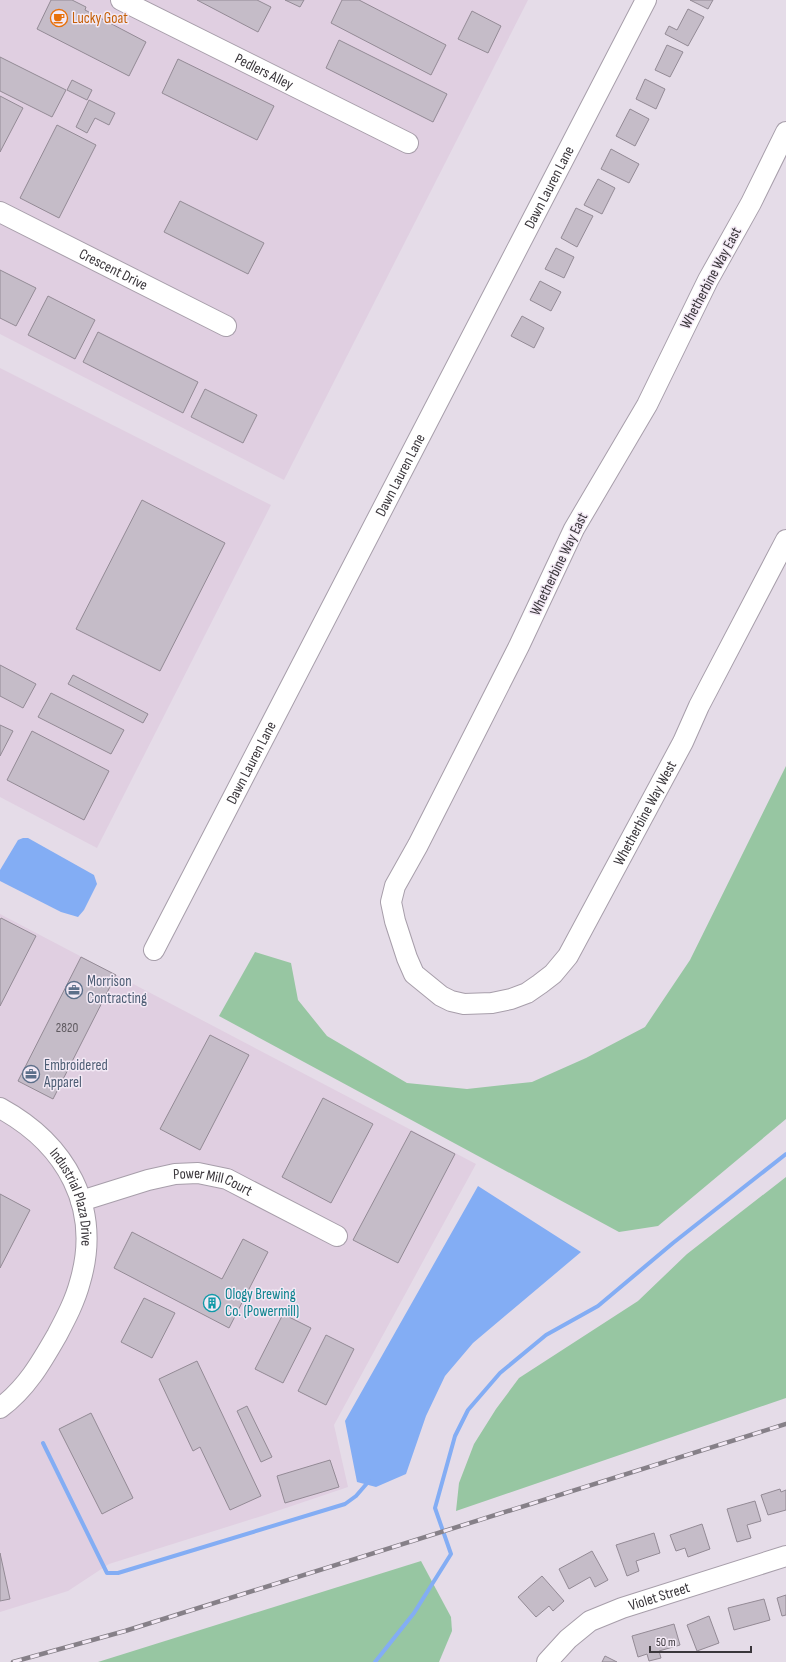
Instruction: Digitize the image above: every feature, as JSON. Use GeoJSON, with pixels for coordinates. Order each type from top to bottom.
{"type":"FeatureCollection","features":[{"type":"Feature","properties":{"kind":"street","name":"Pedlers Alley"},"geometry":{"type":"LineString","coordinates":[[120,0],[408,143]]}},
{"type":"Feature","properties":{"kind":"street","name":"Dawn Lauren Lane"},"geometry":{"type":"LineString","coordinates":[[154,950],[646,0]]}},
{"type":"Feature","properties":{"kind":"street","name":"Whetherbine Way East"},"geometry":{"type":"LineString","coordinates":[[441,996],[414,974],[407,958],[395,921],[391,902],[395,886],[418,845],[481,721],[574,529],[647,405],[708,280],[751,203],[786,132]]}},
{"type":"Feature","properties":{"kind":"street","name":"Crescent Drive"},"geometry":{"type":"LineString","coordinates":[[0,212],[226,326]]}},
{"type":"Feature","properties":{"kind":"street","name":"Whetherbine Way West"},"geometry":{"type":"LineString","coordinates":[[441,996],[464,1004],[492,1003],[511,999],[527,993],[540,984],[553,974],[568,956],[683,742],[699,706],[786,540]]}},
{"type":"Feature","properties":{"kind":"street","name":"Industrial Plaza Drive"},"geometry":{"type":"LineString","coordinates":[[0,1108],[27,1124],[51,1146],[68,1169],[81,1202],[85,1219],[87,1240],[85,1262],[74,1299],[40,1365],[26,1384],[0,1408]]}},
{"type":"Feature","properties":{"kind":"street","name":"Power Mill Court"},"geometry":{"type":"LineString","coordinates":[[81,1202],[148,1180],[175,1174],[198,1173],[227,1179],[337,1236]]}},
{"type":"Feature","properties":{"kind":"street","name":"Violet Street"},"geometry":{"type":"LineString","coordinates":[[547,1662],[568,1639],[590,1621],[622,1608],[786,1556]]}},
{"type":"Feature","properties":{"kind":"shaded area"},"geometry":{"type":"Polygon","coordinates":[[[0,0],[528,0],[284,480],[0,334],[0,0]]]}},
{"type":"Feature","properties":{"kind":"shaded area"},"geometry":{"type":"Polygon","coordinates":[[[0,368],[271,505],[97,848],[0,797],[0,368]]]}},
{"type":"Feature","properties":{"kind":"shaded area"},"geometry":{"type":"Polygon","coordinates":[[[0,914],[476,1164],[334,1425],[348,1487],[109,1564],[68,1591],[0,1612],[0,914]]]}},
{"type":"Feature","properties":{"kind":"green space"},"geometry":{"type":"Polygon","coordinates":[[[786,766],[786,1119],[658,1226],[619,1232],[219,1016],[255,952],[291,963],[298,1000],[327,1036],[407,1083],[467,1089],[532,1082],[586,1058],[645,1027],[690,960],[786,766]]]}},
{"type":"Feature","properties":{"kind":"green space"},"geometry":{"type":"Polygon","coordinates":[[[786,1177],[786,1398],[456,1511],[459,1483],[474,1444],[496,1409],[519,1378],[638,1301],[687,1254],[786,1177]]]}},
{"type":"Feature","properties":{"kind":"green space"},"geometry":{"type":"Polygon","coordinates":[[[421,1561],[451,1617],[452,1631],[439,1662],[98,1662],[421,1561]]]}},
{"type":"Feature","properties":{"kind":"water"},"geometry":{"type":"Polygon","coordinates":[[[28,838],[94,875],[97,884],[84,910],[78,917],[61,912],[0,881],[0,870],[18,840],[28,838]]]}},
{"type":"Feature","properties":{"kind":"water"},"geometry":{"type":"Polygon","coordinates":[[[478,1186],[581,1252],[473,1343],[445,1376],[426,1416],[406,1474],[376,1487],[357,1482],[345,1421],[478,1186]]]}},
{"type":"Feature","properties":{"kind":"building"},"geometry":{"type":"Polygon","coordinates":[[[51,0],[72,0],[86,7],[85,10],[146,42],[129,76],[37,29],[51,0]]]}},
{"type":"Feature","properties":{"kind":"building"},"geometry":{"type":"Polygon","coordinates":[[[197,0],[257,0],[271,7],[258,32],[197,0]]]}},
{"type":"Feature","properties":{"kind":"building"},"geometry":{"type":"Polygon","coordinates":[[[285,0],[304,0],[300,7],[285,0]]]}},
{"type":"Feature","properties":{"kind":"building"},"geometry":{"type":"Polygon","coordinates":[[[342,0],[359,0],[446,45],[431,75],[331,23],[342,0]]]}},
{"type":"Feature","properties":{"kind":"building"},"geometry":{"type":"Polygon","coordinates":[[[690,0],[713,0],[708,9],[690,0]]]}},
{"type":"Feature","properties":{"kind":"building"},"geometry":{"type":"Polygon","coordinates":[[[688,9],[704,17],[688,46],[665,34],[669,26],[677,30],[688,9]]]}},
{"type":"Feature","properties":{"kind":"building"},"geometry":{"type":"Polygon","coordinates":[[[472,11],[501,26],[488,53],[458,39],[472,11]]]}},
{"type":"Feature","properties":{"kind":"building"},"geometry":{"type":"Polygon","coordinates":[[[339,40],[447,94],[433,122],[326,68],[339,40]]]}},
{"type":"Feature","properties":{"kind":"building"},"geometry":{"type":"Polygon","coordinates":[[[667,45],[683,52],[670,77],[655,70],[667,45]]]}},
{"type":"Feature","properties":{"kind":"building"},"geometry":{"type":"Polygon","coordinates":[[[0,57],[66,90],[52,117],[0,91],[0,57]]]}},
{"type":"Feature","properties":{"kind":"building"},"geometry":{"type":"Polygon","coordinates":[[[178,59],[274,106],[257,140],[162,93],[178,59]]]}},
{"type":"Feature","properties":{"kind":"building"},"geometry":{"type":"Polygon","coordinates":[[[645,79],[665,89],[656,109],[636,99],[645,79]]]}},
{"type":"Feature","properties":{"kind":"building"},"geometry":{"type":"Polygon","coordinates":[[[72,80],[92,90],[87,100],[67,90],[72,80]]]}},
{"type":"Feature","properties":{"kind":"building"},"geometry":{"type":"Polygon","coordinates":[[[0,96],[23,108],[0,152],[0,96]]]}},
{"type":"Feature","properties":{"kind":"building"},"geometry":{"type":"Polygon","coordinates":[[[89,100],[115,113],[109,125],[95,118],[87,133],[76,127],[89,100]]]}},
{"type":"Feature","properties":{"kind":"building"},"geometry":{"type":"Polygon","coordinates":[[[630,109],[649,119],[635,146],[616,136],[630,109]]]}},
{"type":"Feature","properties":{"kind":"building"},"geometry":{"type":"Polygon","coordinates":[[[57,125],[96,145],[59,218],[20,198],[57,125]]]}},
{"type":"Feature","properties":{"kind":"building"},"geometry":{"type":"Polygon","coordinates":[[[611,149],[639,164],[629,183],[601,169],[611,149]]]}},
{"type":"Feature","properties":{"kind":"building"},"geometry":{"type":"Polygon","coordinates":[[[598,179],[615,188],[602,214],[584,205],[598,179]]]}},
{"type":"Feature","properties":{"kind":"building"},"geometry":{"type":"Polygon","coordinates":[[[180,201],[264,243],[248,274],[164,232],[180,201]]]}},
{"type":"Feature","properties":{"kind":"building"},"geometry":{"type":"Polygon","coordinates":[[[576,208],[593,216],[577,247],[561,238],[576,208]]]}},
{"type":"Feature","properties":{"kind":"building"},"geometry":{"type":"Polygon","coordinates":[[[556,248],[574,257],[564,278],[545,269],[556,248]]]}},
{"type":"Feature","properties":{"kind":"building"},"geometry":{"type":"Polygon","coordinates":[[[0,270],[36,288],[16,326],[0,318],[0,270]]]}},
{"type":"Feature","properties":{"kind":"building"},"geometry":{"type":"Polygon","coordinates":[[[540,281],[561,292],[551,311],[530,300],[540,281]]]}},
{"type":"Feature","properties":{"kind":"building"},"geometry":{"type":"Polygon","coordinates":[[[48,296],[95,320],[75,359],[28,335],[48,296]]]}},
{"type":"Feature","properties":{"kind":"building"},"geometry":{"type":"Polygon","coordinates":[[[522,316],[544,328],[534,348],[511,336],[522,316]]]}},
{"type":"Feature","properties":{"kind":"building"},"geometry":{"type":"Polygon","coordinates":[[[98,332],[198,382],[183,413],[83,362],[98,332]]]}},
{"type":"Feature","properties":{"kind":"building"},"geometry":{"type":"Polygon","coordinates":[[[205,389],[257,415],[243,443],[191,417],[205,389]]]}},
{"type":"Feature","properties":{"kind":"building"},"geometry":{"type":"Polygon","coordinates":[[[142,500],[225,543],[160,671],[76,629],[142,500]]]}},
{"type":"Feature","properties":{"kind":"building"},"geometry":{"type":"Polygon","coordinates":[[[0,665],[36,684],[23,708],[0,696],[0,665]]]}},
{"type":"Feature","properties":{"kind":"building"},"geometry":{"type":"Polygon","coordinates":[[[73,675],[148,714],[143,723],[68,684],[73,675]]]}},
{"type":"Feature","properties":{"kind":"building"},"geometry":{"type":"Polygon","coordinates":[[[51,693],[124,730],[111,754],[38,717],[51,693]]]}},
{"type":"Feature","properties":{"kind":"building"},"geometry":{"type":"Polygon","coordinates":[[[0,725],[13,731],[0,756],[0,725]]]}},
{"type":"Feature","properties":{"kind":"building"},"geometry":{"type":"Polygon","coordinates":[[[32,731],[109,771],[84,820],[7,780],[32,731]]]}},
{"type":"Feature","properties":{"kind":"building"},"geometry":{"type":"Polygon","coordinates":[[[1,918],[36,936],[0,1006],[0,920],[1,918]]]}},
{"type":"Feature","properties":{"kind":"building"},"geometry":{"type":"Polygon","coordinates":[[[81,957],[116,975],[53,1099],[18,1081],[81,957]]]}},
{"type":"Feature","properties":{"kind":"building"},"geometry":{"type":"Polygon","coordinates":[[[210,1035],[249,1055],[200,1150],[160,1129],[210,1035]]]}},
{"type":"Feature","properties":{"kind":"building"},"geometry":{"type":"Polygon","coordinates":[[[323,1098],[373,1124],[331,1203],[282,1177],[323,1098]]]}},
{"type":"Feature","properties":{"kind":"building"},"geometry":{"type":"Polygon","coordinates":[[[411,1131],[455,1154],[398,1263],[353,1240],[411,1131]]]}},
{"type":"Feature","properties":{"kind":"building"},"geometry":{"type":"Polygon","coordinates":[[[0,1194],[30,1210],[0,1268],[0,1194]]]}},
{"type":"Feature","properties":{"kind":"building","name":"Ology Brewing Co. (Powermill)"},"geometry":{"type":"Polygon","coordinates":[[[132,1232],[222,1279],[243,1239],[268,1252],[229,1328],[114,1268],[132,1232]]]}},
{"type":"Feature","properties":{"kind":"building"},"geometry":{"type":"Polygon","coordinates":[[[144,1298],[175,1313],[152,1358],[121,1342],[144,1298]]]}},
{"type":"Feature","properties":{"kind":"building"},"geometry":{"type":"Polygon","coordinates":[[[283,1314],[311,1328],[283,1383],[255,1369],[283,1314]]]}},
{"type":"Feature","properties":{"kind":"building"},"geometry":{"type":"Polygon","coordinates":[[[326,1335],[354,1349],[326,1405],[298,1391],[326,1335]]]}},
{"type":"Feature","properties":{"kind":"building"},"geometry":{"type":"Polygon","coordinates":[[[197,1361],[261,1496],[230,1510],[200,1447],[193,1451],[159,1379],[197,1361]]]}},
{"type":"Feature","properties":{"kind":"building"},"geometry":{"type":"Polygon","coordinates":[[[247,1406],[272,1457],[261,1462],[237,1411],[247,1406]]]}},
{"type":"Feature","properties":{"kind":"building"},"geometry":{"type":"Polygon","coordinates":[[[91,1413],[133,1498],[102,1514],[59,1429],[91,1413]]]}},
{"type":"Feature","properties":{"kind":"building"},"geometry":{"type":"Polygon","coordinates":[[[330,1460],[339,1487],[285,1503],[277,1476],[330,1460]]]}},
{"type":"Feature","properties":{"kind":"building"},"geometry":{"type":"Polygon","coordinates":[[[780,1489],[781,1492],[786,1490],[786,1510],[768,1515],[761,1495],[780,1489]]]}},
{"type":"Feature","properties":{"kind":"building"},"geometry":{"type":"Polygon","coordinates":[[[755,1501],[761,1521],[747,1525],[751,1538],[737,1542],[727,1509],[755,1501]]]}},
{"type":"Feature","properties":{"kind":"building"},"geometry":{"type":"Polygon","coordinates":[[[702,1524],[710,1549],[688,1557],[685,1548],[676,1551],[670,1535],[702,1524]]]}},
{"type":"Feature","properties":{"kind":"building"},"geometry":{"type":"Polygon","coordinates":[[[654,1533],[660,1553],[636,1561],[639,1571],[627,1576],[616,1545],[654,1533]]]}},
{"type":"Feature","properties":{"kind":"building"},"geometry":{"type":"Polygon","coordinates":[[[592,1551],[608,1580],[595,1587],[590,1577],[569,1589],[559,1569],[592,1551]]]}},
{"type":"Feature","properties":{"kind":"building"},"geometry":{"type":"Polygon","coordinates":[[[0,1553],[10,1599],[0,1601],[0,1553]]]}},
{"type":"Feature","properties":{"kind":"building"},"geometry":{"type":"Polygon","coordinates":[[[542,1576],[564,1601],[553,1611],[549,1606],[536,1617],[518,1597],[542,1576]]]}},
{"type":"Feature","properties":{"kind":"building"},"geometry":{"type":"Polygon","coordinates":[[[786,1595],[786,1615],[782,1616],[777,1598],[786,1595]]]}},
{"type":"Feature","properties":{"kind":"building"},"geometry":{"type":"Polygon","coordinates":[[[764,1599],[770,1620],[734,1630],[728,1608],[764,1599]]]}},
{"type":"Feature","properties":{"kind":"building"},"geometry":{"type":"Polygon","coordinates":[[[709,1616],[719,1643],[697,1651],[687,1625],[709,1616]]]}},
{"type":"Feature","properties":{"kind":"building"},"geometry":{"type":"Polygon","coordinates":[[[674,1624],[680,1645],[659,1651],[661,1658],[649,1661],[647,1654],[638,1657],[632,1636],[674,1624]]]}},
{"type":"Feature","properties":{"kind":"building"},"geometry":{"type":"Polygon","coordinates":[[[605,1656],[617,1662],[602,1662],[605,1656]]]}},
{"type":"Feature","properties":{"kind":"waterway"},"geometry":{"type":"LineString","coordinates":[[375,1662],[414,1613],[451,1554],[435,1508],[455,1436],[468,1410],[500,1373],[546,1335],[598,1306],[673,1243],[786,1154]]}},
{"type":"Feature","properties":{"kind":"waterway"},"geometry":{"type":"LineString","coordinates":[[43,1443],[107,1573],[118,1573],[345,1504],[356,1496],[369,1481]]}},
{"type":"Feature","properties":{"kind":"railway"},"geometry":{"type":"LineString","coordinates":[[13,1662],[125,1631],[786,1424]]}},
{"type":"Feature","properties":{"kind":"place","name":"Lucky Goat"},"geometry":{"type":"Point","coordinates":[59,18]}},
{"type":"Feature","properties":{"kind":"place","name":"Morrison Contracting"},"geometry":{"type":"Point","coordinates":[74,990]}},
{"type":"Feature","properties":{"kind":"place","name":"Embroidered Apparel"},"geometry":{"type":"Point","coordinates":[31,1074]}},
{"type":"Feature","properties":{"kind":"place","name":"Ology Brewing Co. (Powermill)"},"geometry":{"type":"Point","coordinates":[212,1303]}}]}
